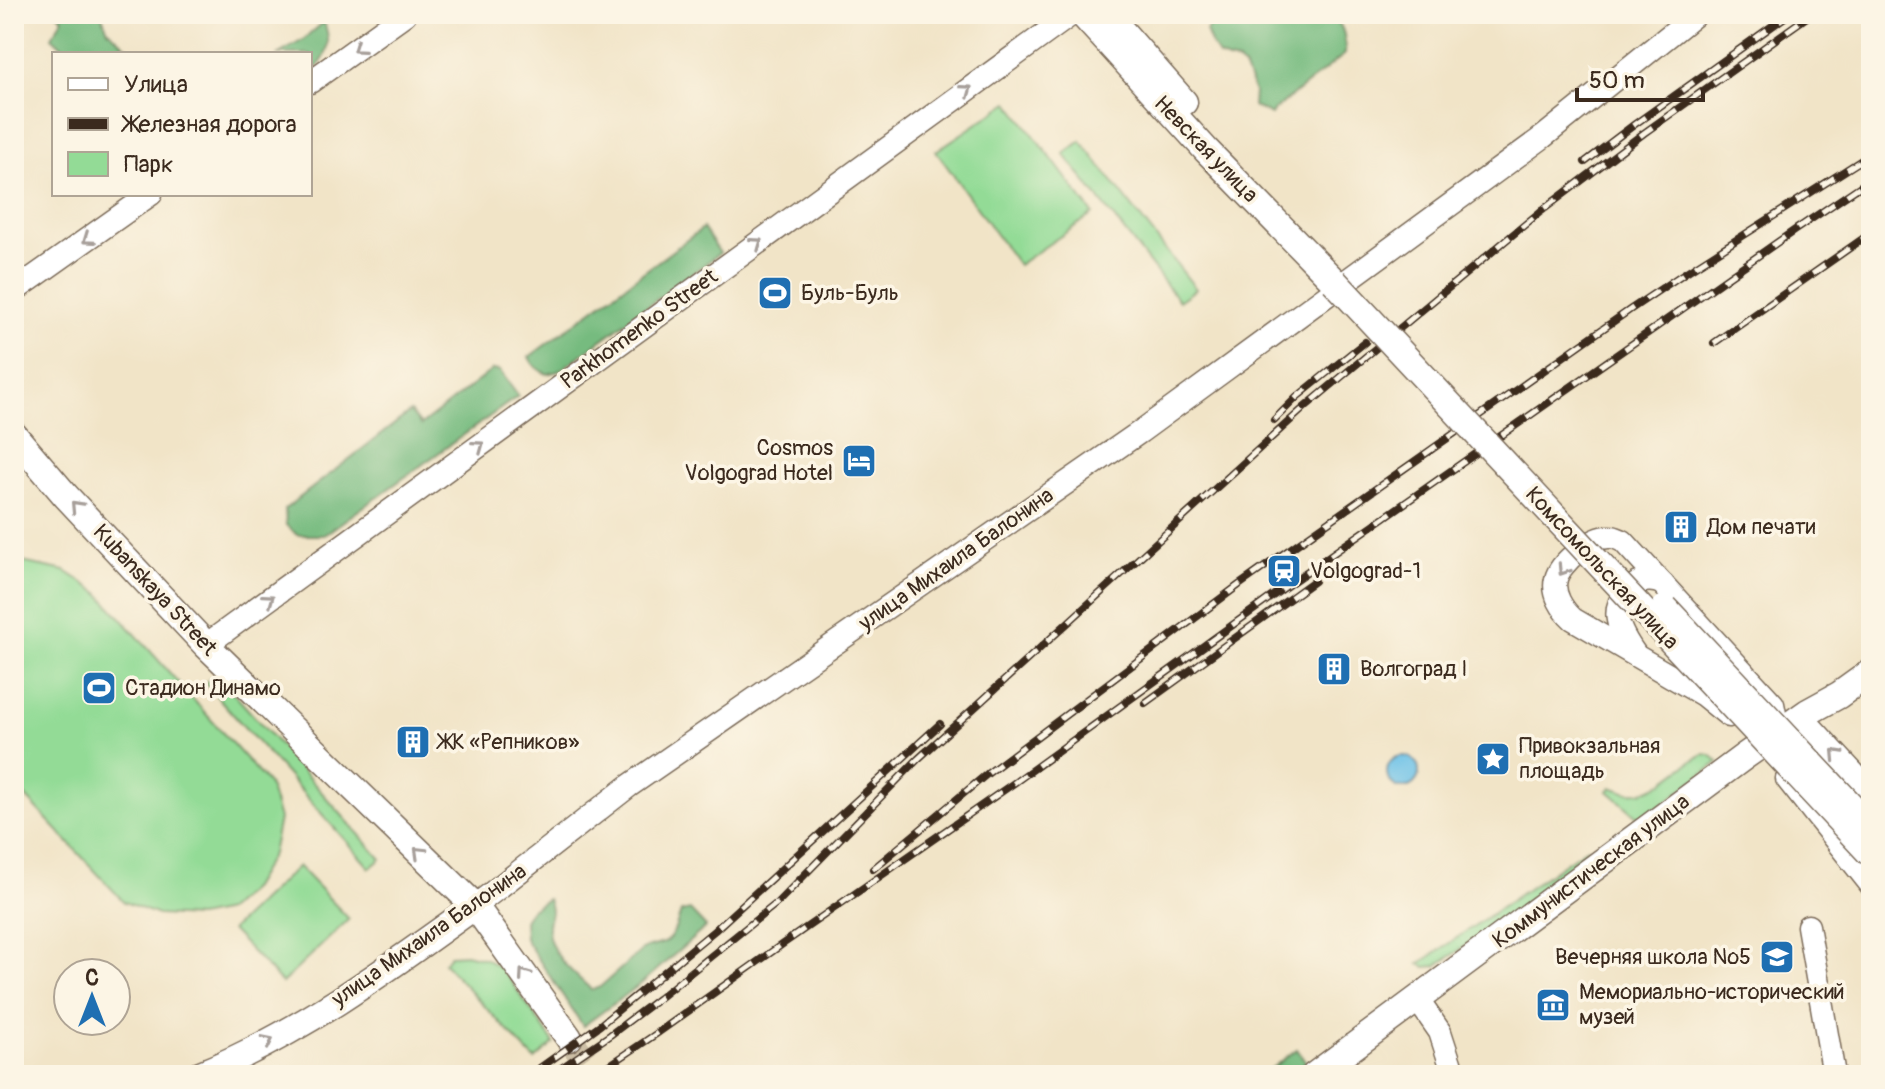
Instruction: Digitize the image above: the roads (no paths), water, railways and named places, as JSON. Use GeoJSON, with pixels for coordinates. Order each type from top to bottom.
{"type":"FeatureCollection","features":[{"type":"Feature","properties":{"kind":"main road","name":"Невская улица"},"geometry":{"type":"LineString","coordinates":[[1082,14],[1132,56],[1209,132],[1338,276]]}},
{"type":"Feature","properties":{"kind":"main road","name":"Невская улица"},"geometry":{"type":"LineString","coordinates":[[1107,14],[1132,56]]}},
{"type":"Feature","properties":{"kind":"main road","name":"Комсомольская улица"},"geometry":{"type":"LineString","coordinates":[[1338,276],[1705,650],[1871,827]]}},
{"type":"Feature","properties":{"kind":"main road","name":"Комсомольская улица"},"geometry":{"type":"LineString","coordinates":[[1338,276],[1871,854]]}},
{"type":"Feature","properties":{"kind":"main road","name":"Kubanskaya Street"},"geometry":{"type":"LineString","coordinates":[[14,435],[66,496],[206,645],[475,906],[569,1038]]}},
{"type":"Feature","properties":{"kind":"main road","name":"Коммунистическая улица"},"geometry":{"type":"LineString","coordinates":[[1315,1075],[1766,741],[1871,672]]}},
{"type":"Feature","properties":{"kind":"main road","name":"улица Михаила Балонина"},"geometry":{"type":"LineString","coordinates":[[198,1075],[299,1025],[393,966],[475,906]]}},
{"type":"Feature","properties":{"kind":"street"},"geometry":{"type":"LineString","coordinates":[[312,81],[405,14]]}},
{"type":"Feature","properties":{"kind":"street","name":"Parkhomenko Street"},"geometry":{"type":"LineString","coordinates":[[206,645],[1072,14]]}},
{"type":"Feature","properties":{"kind":"street","name":"улица Михаила Балонина"},"geometry":{"type":"LineString","coordinates":[[475,906],[629,786],[1140,432],[1543,137],[1696,14]]}},
{"type":"Feature","properties":{"kind":"street"},"geometry":{"type":"LineString","coordinates":[[14,291],[148,196]]}},
{"type":"Feature","properties":{"kind":"street"},"geometry":{"type":"LineString","coordinates":[[1871,792],[1804,714],[1786,711],[1773,704],[1623,541],[1606,537],[1590,543],[1563,566],[1556,579],[1558,598],[1566,613],[1703,695],[1750,733],[1766,741],[1871,885]]}},
{"type":"Feature","properties":{"kind":"street"},"geometry":{"type":"LineString","coordinates":[[1637,656],[1618,621],[1621,598],[1648,579],[1663,584]]}},
{"type":"Feature","properties":{"kind":"street"},"geometry":{"type":"LineString","coordinates":[[1766,741],[1777,724],[1773,704]]}},
{"type":"Feature","properties":{"kind":"street"},"geometry":{"type":"LineString","coordinates":[[1808,926],[1834,1075]]}},
{"type":"Feature","properties":{"kind":"street"},"geometry":{"type":"LineString","coordinates":[[1417,999],[1440,1032],[1454,1075]]}},
{"type":"Feature","properties":{"kind":"water"},"geometry":{"type":"Polygon","coordinates":[[[1403,756],[1415,760],[1419,772],[1415,784],[1403,788],[1391,784],[1387,772],[1391,760],[1403,756]]]}},
{"type":"Feature","properties":{"kind":"tunnel"},"geometry":{"type":"LineString","coordinates":[[569,1038],[596,1075]]}},
{"type":"Feature","properties":{"kind":"railway"},"geometry":{"type":"LineString","coordinates":[[1585,162],[1789,14]]}},
{"type":"Feature","properties":{"kind":"railway"},"geometry":{"type":"LineString","coordinates":[[551,1075],[659,998],[777,903],[918,759],[1305,407],[1540,212],[1644,133],[1811,14]]}},
{"type":"Feature","properties":{"kind":"railway"},"geometry":{"type":"LineString","coordinates":[[873,869],[987,774],[1239,585],[1631,309],[1871,154]]}},
{"type":"Feature","properties":{"kind":"railway"},"geometry":{"type":"LineString","coordinates":[[595,1075],[1014,783],[1292,582],[1871,179]]}},
{"type":"Feature","properties":{"kind":"railway"},"geometry":{"type":"LineString","coordinates":[[1714,343],[1871,233]]}},
{"type":"Feature","properties":{"kind":"railway"},"geometry":{"type":"LineString","coordinates":[[1274,420],[1297,397],[1365,342]]}},
{"type":"Feature","properties":{"kind":"railway"},"geometry":{"type":"LineString","coordinates":[[1145,703],[1314,581]]}},
{"type":"Feature","properties":{"kind":"railway"},"geometry":{"type":"LineString","coordinates":[[530,1075],[600,1025],[715,930],[940,724]]}},
{"type":"Feature","properties":{"kind":"place","name":"Буль-Буль"},"geometry":{"type":"Point","coordinates":[775,293]}},
{"type":"Feature","properties":{"kind":"place","name":"Cosmos Volgograd Hotel"},"geometry":{"type":"Point","coordinates":[859,461]}},
{"type":"Feature","properties":{"kind":"place","name":"Дом печати"},"geometry":{"type":"Point","coordinates":[1681,527]}},
{"type":"Feature","properties":{"kind":"place","name":"Volgograd-1"},"geometry":{"type":"Point","coordinates":[1284,571]}},
{"type":"Feature","properties":{"kind":"place","name":"Волгоград I"},"geometry":{"type":"Point","coordinates":[1334,669]}},
{"type":"Feature","properties":{"kind":"place","name":"Стадион Динамо"},"geometry":{"type":"Point","coordinates":[99,688]}},
{"type":"Feature","properties":{"kind":"place","name":"ЖК «Репников»"},"geometry":{"type":"Point","coordinates":[413,742]}},
{"type":"Feature","properties":{"kind":"place","name":"Привокзальная площадь"},"geometry":{"type":"Point","coordinates":[1493,759]}},
{"type":"Feature","properties":{"kind":"place","name":"Вечерняя школа №5"},"geometry":{"type":"Point","coordinates":[1777,957]}},
{"type":"Feature","properties":{"kind":"place","name":"Мемориально-исторический музей"},"geometry":{"type":"Point","coordinates":[1553,1005]}}]}
